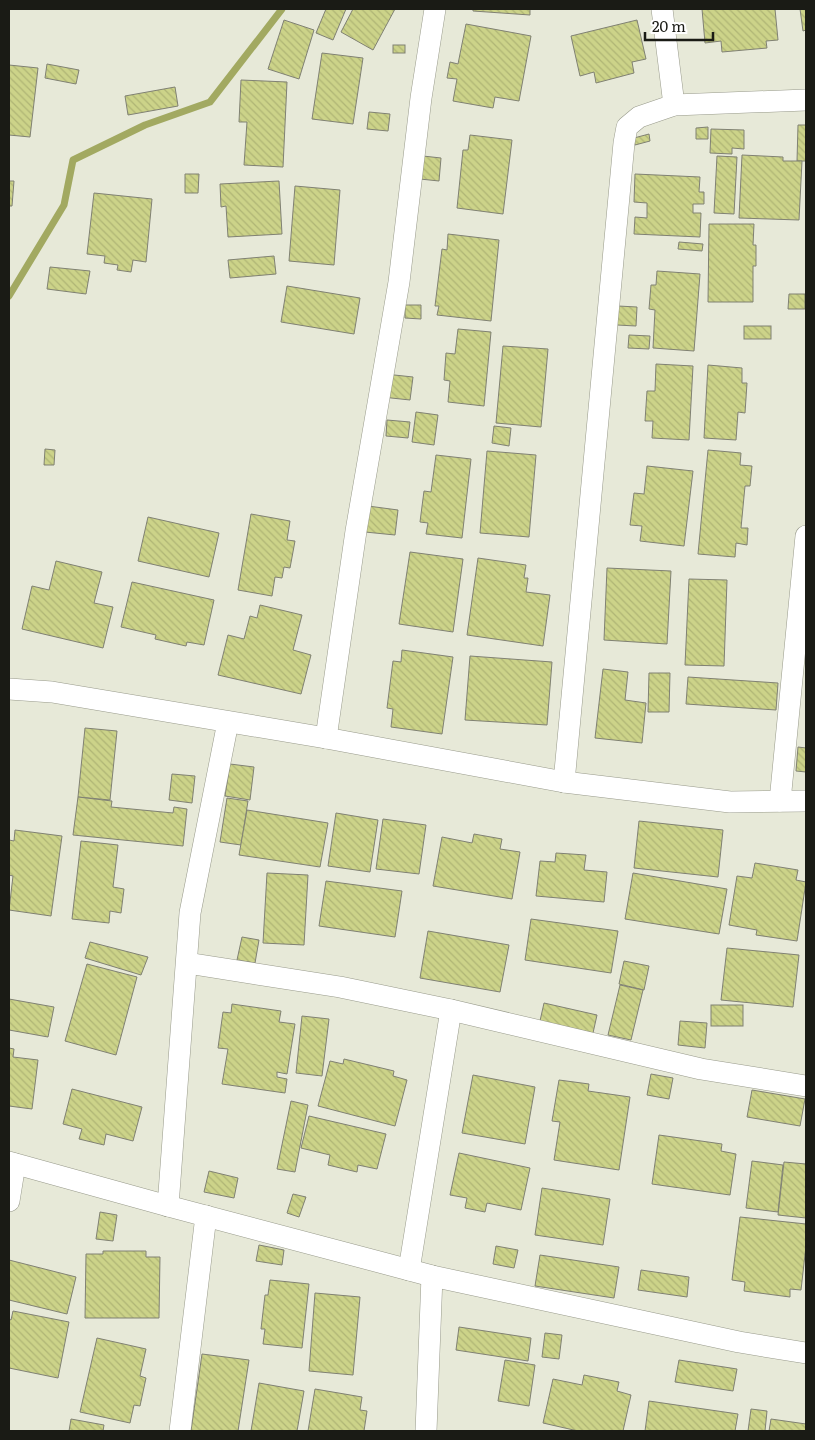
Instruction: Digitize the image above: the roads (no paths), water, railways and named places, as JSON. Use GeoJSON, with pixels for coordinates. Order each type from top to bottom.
{"type":"FeatureCollection","features":[{"type":"Feature","properties":{"kind":"street"},"geometry":{"type":"LineString","coordinates":[[326,738],[356,531],[400,282],[421,98],[435,9]]}},
{"type":"Feature","properties":{"kind":"street"},"geometry":{"type":"LineString","coordinates":[[662,9],[674,105]]}},
{"type":"Feature","properties":{"kind":"street"},"geometry":{"type":"LineString","coordinates":[[564,782],[627,127],[639,117],[674,105],[806,100]]}},
{"type":"Feature","properties":{"kind":"street"},"geometry":{"type":"LineString","coordinates":[[780,801],[806,536]]}},
{"type":"Feature","properties":{"kind":"street"},"geometry":{"type":"LineString","coordinates":[[9,689],[52,692],[326,738],[564,782],[730,802],[806,801]]}},
{"type":"Feature","properties":{"kind":"street"},"geometry":{"type":"LineString","coordinates":[[168,1206],[188,963],[190,913],[228,722]]}},
{"type":"Feature","properties":{"kind":"street"},"geometry":{"type":"LineString","coordinates":[[188,963],[340,988],[451,1010],[701,1069],[806,1086]]}},
{"type":"Feature","properties":{"kind":"street"},"geometry":{"type":"LineString","coordinates":[[409,1270],[451,1010]]}},
{"type":"Feature","properties":{"kind":"street"},"geometry":{"type":"LineString","coordinates":[[9,1201],[12,1163],[432,1276],[739,1342],[806,1353]]}},
{"type":"Feature","properties":{"kind":"street"},"geometry":{"type":"LineString","coordinates":[[180,1431],[206,1216]]}},
{"type":"Feature","properties":{"kind":"street"},"geometry":{"type":"LineString","coordinates":[[426,1431],[432,1276]]}},
{"type":"Feature","properties":{"kind":"waterway"},"geometry":{"type":"LineString","coordinates":[[9,296],[64,205],[73,160],[145,125],[210,102],[282,9]]}}]}
